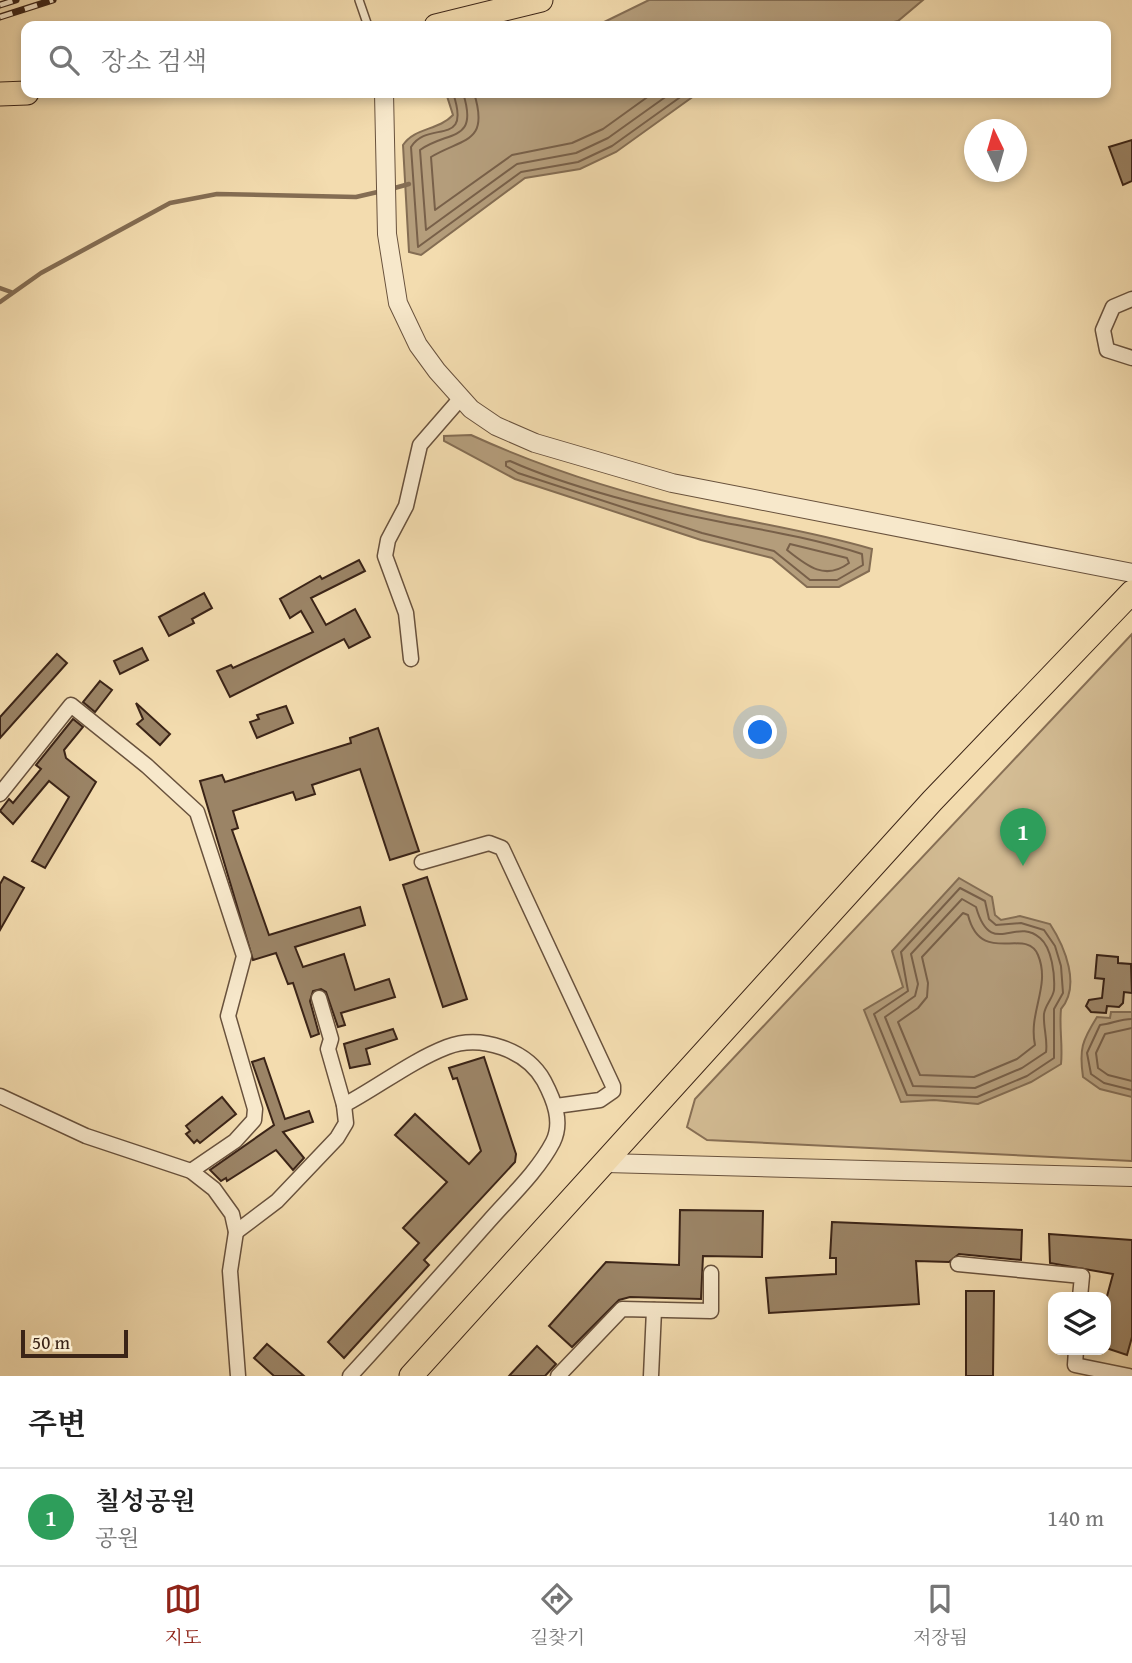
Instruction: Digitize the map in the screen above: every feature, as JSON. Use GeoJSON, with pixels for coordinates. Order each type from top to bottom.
{"type":"FeatureCollection","features":[{"type":"Feature","properties":{"kind":"main road"},"geometry":{"type":"LineString","coordinates":[[456,21],[541,0]]}},
{"type":"Feature","properties":{"kind":"main road"},"geometry":{"type":"LineString","coordinates":[[0,94],[21,93]]}},
{"type":"Feature","properties":{"kind":"main road"},"geometry":{"type":"LineString","coordinates":[[411,1376],[932,801],[1132,592]]}},
{"type":"Feature","properties":{"kind":"street"},"geometry":{"type":"LineString","coordinates":[[384,98],[387,234],[398,303],[418,345],[460,399],[496,426],[535,443],[672,483],[1132,573]]}},
{"type":"Feature","properties":{"kind":"street"},"geometry":{"type":"LineString","coordinates":[[1132,299],[1113,307],[1103,330],[1107,350],[1132,358]]}},
{"type":"Feature","properties":{"kind":"street"},"geometry":{"type":"LineString","coordinates":[[411,659],[406,613],[385,556],[388,540],[406,506],[420,445],[460,399]]}},
{"type":"Feature","properties":{"kind":"street"},"geometry":{"type":"LineString","coordinates":[[0,794],[71,705],[148,766],[197,812],[244,956],[228,1016],[255,1109],[250,1127],[191,1171]]}},
{"type":"Feature","properties":{"kind":"street"},"geometry":{"type":"LineString","coordinates":[[422,862],[489,843],[502,848],[613,1086],[613,1091],[600,1100],[556,1106]]}},
{"type":"Feature","properties":{"kind":"street"},"geometry":{"type":"LineString","coordinates":[[236,1232],[277,1201],[337,1138],[346,1123],[345,1105],[328,1049],[331,1039],[318,998]]}},
{"type":"Feature","properties":{"kind":"street"},"geometry":{"type":"LineString","coordinates":[[345,1105],[448,1047],[469,1044],[502,1047],[527,1059],[538,1070],[556,1106],[558,1129],[547,1151],[350,1376]]}},
{"type":"Feature","properties":{"kind":"street"},"geometry":{"type":"LineString","coordinates":[[0,1096],[86,1136],[191,1171],[214,1189],[232,1214],[236,1232],[230,1271],[238,1376]]}},
{"type":"Feature","properties":{"kind":"street"},"geometry":{"type":"LineString","coordinates":[[606,1163],[1132,1177]]}},
{"type":"Feature","properties":{"kind":"street"},"geometry":{"type":"LineString","coordinates":[[958,1264],[1082,1276],[1080,1292]]}},
{"type":"Feature","properties":{"kind":"street"},"geometry":{"type":"LineString","coordinates":[[558,1376],[622,1308],[711,1311],[711,1273]]}},
{"type":"Feature","properties":{"kind":"street"},"geometry":{"type":"LineString","coordinates":[[651,1376],[654,1310]]}},
{"type":"Feature","properties":{"kind":"street"},"geometry":{"type":"LineString","coordinates":[[1076,1355],[1075,1365],[1129,1376]]}},
{"type":"Feature","properties":{"kind":"lane"},"geometry":{"type":"LineString","coordinates":[[359,0],[366,21]]}},
{"type":"Feature","properties":{"kind":"shaded area"},"geometry":{"type":"Polygon","coordinates":[[[1132,634],[1132,1161],[707,1140],[687,1127],[695,1099],[1132,634]]]}},
{"type":"Feature","properties":{"kind":"water"},"geometry":{"type":"Polygon","coordinates":[[[649,0],[923,0],[898,21],[606,21],[649,0]]]}},
{"type":"Feature","properties":{"kind":"water"},"geometry":{"type":"Polygon","coordinates":[[[448,98],[691,98],[616,152],[580,169],[525,178],[421,255],[409,252],[403,145],[414,135],[441,124],[453,115],[448,98]]]}},
{"type":"Feature","properties":{"kind":"water"},"geometry":{"type":"Polygon","coordinates":[[[471,435],[531,460],[625,491],[688,508],[872,549],[869,571],[839,587],[807,587],[772,558],[701,540],[515,479],[444,441],[444,436],[471,435]]]}},
{"type":"Feature","properties":{"kind":"water"},"geometry":{"type":"Polygon","coordinates":[[[959,878],[992,897],[995,915],[1001,920],[1020,916],[1050,924],[1056,933],[1069,967],[1070,978],[1067,1000],[1061,1009],[1061,1064],[1031,1082],[978,1104],[934,1100],[901,1102],[864,1010],[903,987],[892,951],[959,878]]]}},
{"type":"Feature","properties":{"kind":"water"},"geometry":{"type":"Polygon","coordinates":[[[1111,1012],[1132,1012],[1132,1097],[1100,1089],[1083,1077],[1081,1059],[1085,1039],[1097,1017],[1110,1018],[1111,1012]]]}},
{"type":"Feature","properties":{"kind":"building"},"geometry":{"type":"Polygon","coordinates":[[[1132,140],[1132,181],[1123,185],[1109,147],[1132,140]]]}},
{"type":"Feature","properties":{"kind":"building"},"geometry":{"type":"Polygon","coordinates":[[[359,560],[365,571],[311,598],[326,625],[355,609],[370,637],[349,648],[344,639],[230,697],[217,671],[231,665],[233,668],[313,632],[301,611],[290,618],[280,599],[320,576],[322,579],[359,560]]]}},
{"type":"Feature","properties":{"kind":"building"},"geometry":{"type":"Polygon","coordinates":[[[204,593],[212,608],[192,619],[194,623],[169,636],[159,617],[204,593]]]}},
{"type":"Feature","properties":{"kind":"building"},"geometry":{"type":"Polygon","coordinates":[[[142,648],[148,660],[120,674],[114,661],[142,648]]]}},
{"type":"Feature","properties":{"kind":"building"},"geometry":{"type":"Polygon","coordinates":[[[57,654],[67,663],[0,738],[0,717],[57,654]]]}},
{"type":"Feature","properties":{"kind":"building"},"geometry":{"type":"Polygon","coordinates":[[[100,681],[112,690],[95,712],[83,702],[100,681]]]}},
{"type":"Feature","properties":{"kind":"building"},"geometry":{"type":"Polygon","coordinates":[[[136,703],[170,734],[160,745],[137,724],[143,719],[136,703]]]}},
{"type":"Feature","properties":{"kind":"building"},"geometry":{"type":"Polygon","coordinates":[[[286,706],[293,723],[257,738],[250,722],[259,719],[257,715],[286,706]]]}},
{"type":"Feature","properties":{"kind":"building"},"geometry":{"type":"Polygon","coordinates":[[[73,719],[83,727],[64,750],[66,758],[96,782],[45,868],[32,861],[69,797],[49,781],[13,824],[0,811],[9,799],[13,803],[41,769],[36,765],[73,719]]]}},
{"type":"Feature","properties":{"kind":"building"},"geometry":{"type":"Polygon","coordinates":[[[378,728],[419,851],[390,860],[360,769],[312,785],[315,794],[296,800],[293,792],[233,811],[238,828],[232,830],[269,935],[360,907],[365,925],[295,947],[303,967],[344,954],[355,990],[389,979],[395,997],[341,1013],[345,1025],[338,1027],[326,992],[321,989],[313,991],[310,1001],[319,1034],[311,1037],[293,983],[288,984],[276,953],[253,960],[200,781],[222,775],[225,782],[351,743],[350,738],[378,728]]]}},
{"type":"Feature","properties":{"kind":"building"},"geometry":{"type":"Polygon","coordinates":[[[4,877],[24,888],[0,930],[0,884],[4,877]]]}},
{"type":"Feature","properties":{"kind":"building"},"geometry":{"type":"Polygon","coordinates":[[[427,877],[467,999],[443,1007],[403,885],[427,877]]]}},
{"type":"Feature","properties":{"kind":"building"},"geometry":{"type":"Polygon","coordinates":[[[1097,955],[1118,957],[1118,963],[1131,964],[1132,993],[1124,992],[1123,1003],[1119,1007],[1107,1006],[1106,1013],[1091,1012],[1086,1006],[1089,1000],[1102,998],[1104,979],[1095,978],[1097,955]]]}},
{"type":"Feature","properties":{"kind":"building"},"geometry":{"type":"Polygon","coordinates":[[[393,1029],[397,1039],[366,1049],[370,1064],[350,1068],[344,1044],[393,1029]]]}},
{"type":"Feature","properties":{"kind":"building"},"geometry":{"type":"Polygon","coordinates":[[[484,1057],[516,1154],[515,1162],[424,1260],[429,1265],[344,1358],[328,1342],[419,1243],[403,1228],[447,1182],[395,1135],[415,1114],[469,1164],[481,1151],[457,1078],[453,1079],[449,1068],[484,1057]]]}},
{"type":"Feature","properties":{"kind":"building"},"geometry":{"type":"Polygon","coordinates":[[[264,1058],[285,1119],[309,1111],[313,1122],[283,1132],[304,1158],[293,1170],[276,1150],[227,1181],[226,1178],[221,1181],[210,1170],[274,1125],[252,1062],[264,1058]]]}},
{"type":"Feature","properties":{"kind":"building"},"geometry":{"type":"Polygon","coordinates":[[[222,1097],[236,1114],[200,1143],[197,1140],[194,1143],[186,1134],[190,1131],[186,1126],[222,1097]]]}},
{"type":"Feature","properties":{"kind":"building"},"geometry":{"type":"Polygon","coordinates":[[[680,1210],[763,1211],[762,1257],[703,1256],[701,1299],[630,1297],[619,1300],[572,1347],[549,1326],[606,1262],[679,1265],[680,1210]]]}},
{"type":"Feature","properties":{"kind":"building"},"geometry":{"type":"Polygon","coordinates":[[[832,1222],[1022,1230],[1021,1260],[959,1254],[949,1262],[916,1261],[919,1304],[769,1313],[766,1278],[836,1274],[836,1258],[830,1258],[832,1222]]]}},
{"type":"Feature","properties":{"kind":"building"},"geometry":{"type":"Polygon","coordinates":[[[1049,1234],[1132,1240],[1132,1337],[1127,1355],[1111,1350],[1111,1292],[1108,1292],[1113,1274],[1050,1263],[1049,1234]]]}},
{"type":"Feature","properties":{"kind":"building"},"geometry":{"type":"Polygon","coordinates":[[[966,1291],[994,1291],[993,1376],[966,1376],[966,1291]]]}},
{"type":"Feature","properties":{"kind":"building"},"geometry":{"type":"Polygon","coordinates":[[[267,1344],[304,1376],[274,1376],[254,1358],[267,1344]]]}},
{"type":"Feature","properties":{"kind":"building"},"geometry":{"type":"Polygon","coordinates":[[[537,1346],[556,1364],[545,1376],[509,1376],[537,1346]]]}},
{"type":"Feature","properties":{"kind":"waterway"},"geometry":{"type":"LineString","coordinates":[[391,189],[409,184]]}},
{"type":"Feature","properties":{"kind":"waterway"},"geometry":{"type":"LineString","coordinates":[[0,302],[41,273],[170,203],[217,194],[356,197],[382,191]]}},
{"type":"Feature","properties":{"kind":"waterway"},"geometry":{"type":"LineString","coordinates":[[0,288],[11,292]]}},
{"type":"Feature","properties":{"kind":"railway"},"geometry":{"type":"LineString","coordinates":[[0,5],[16,0]]}},
{"type":"Feature","properties":{"kind":"railway"},"geometry":{"type":"LineString","coordinates":[[0,17],[53,0]]}},
{"type":"Feature","properties":{"kind":"place","name":"칠성공원"},"geometry":{"type":"Point","coordinates":[1023,866]}}]}
